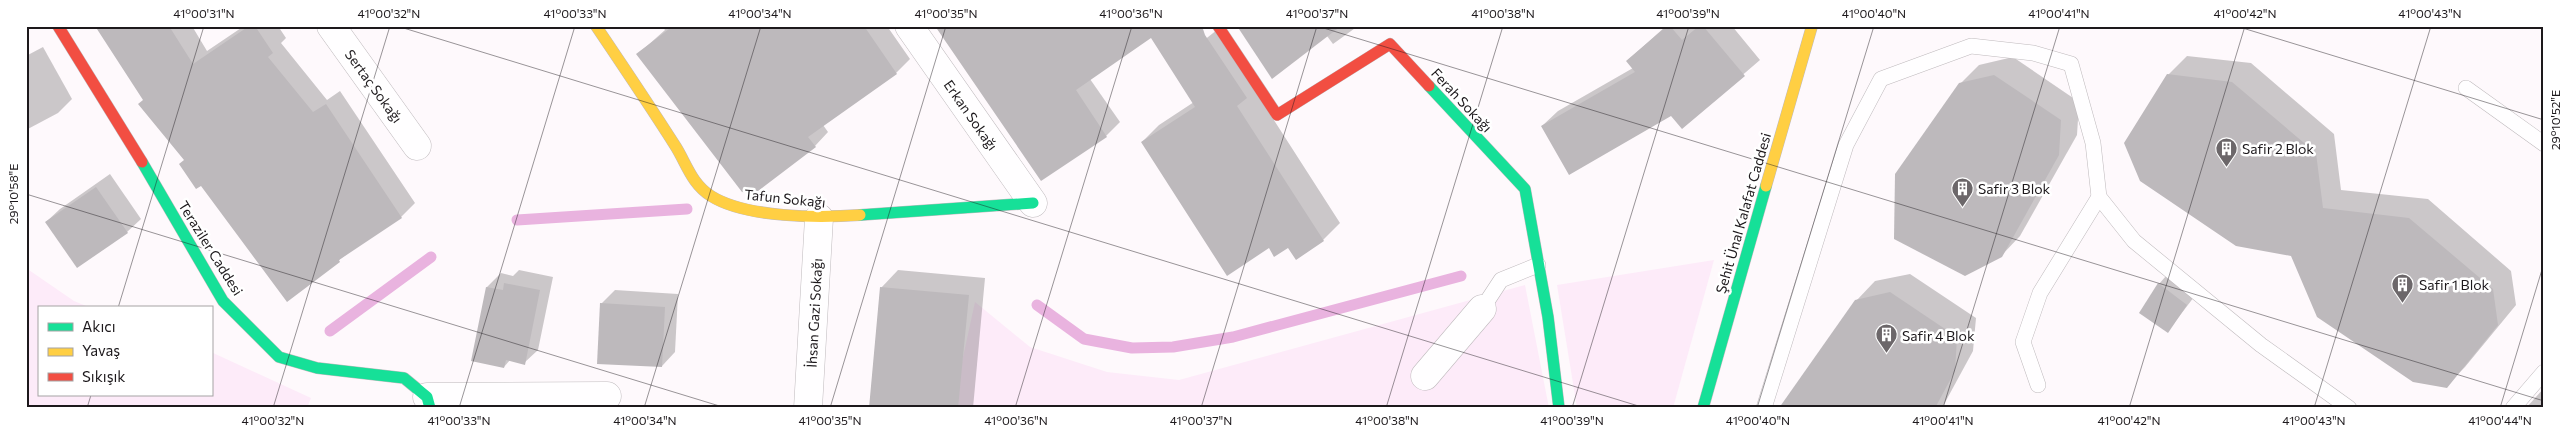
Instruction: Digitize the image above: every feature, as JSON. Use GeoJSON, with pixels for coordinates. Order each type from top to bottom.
{"type":"FeatureCollection","features":[{"type":"Feature","properties":{"kind":"street","name":"Teraziler Caddesi"},"geometry":{"type":"LineString","coordinates":[[58,26],[123,130],[223,301],[279,357],[317,368],[404,378],[429,402]]}},
{"type":"Feature","properties":{"kind":"street","name":"Sertaç Sokağı"},"geometry":{"type":"LineString","coordinates":[[332,26],[417,146]]}},
{"type":"Feature","properties":{"kind":"street","name":"Tafun Sokağı"},"geometry":{"type":"LineString","coordinates":[[596,26],[677,149],[690,176],[710,195],[734,207],[819,218],[1033,203]]}},
{"type":"Feature","properties":{"kind":"street","name":"Erkan Sokağı"},"geometry":{"type":"LineString","coordinates":[[909,26],[1033,203]]}},
{"type":"Feature","properties":{"kind":"street","name":"Ferah Sokağı"},"geometry":{"type":"LineString","coordinates":[[1218,26],[1277,115],[1390,44],[1525,189],[1548,317],[1559,408]]}},
{"type":"Feature","properties":{"kind":"street","name":"Şehit Ünal Kalafat Caddesi"},"geometry":{"type":"LineString","coordinates":[[1703,408],[1812,26]]}},
{"type":"Feature","properties":{"kind":"street","name":"İhsan Gazi Sokağı"},"geometry":{"type":"LineString","coordinates":[[808,408],[819,218]]}},
{"type":"Feature","properties":{"kind":"street"},"geometry":{"type":"LineString","coordinates":[[1425,376],[1482,309]]}},
{"type":"Feature","properties":{"kind":"street"},"geometry":{"type":"LineString","coordinates":[[429,402],[607,396]]}},
{"type":"Feature","properties":{"kind":"lane"},"geometry":{"type":"LineString","coordinates":[[1764,408],[1846,145],[1881,79],[1971,46],[2033,53],[2071,64],[2093,143],[2099,197],[2134,241],[2172,275],[2261,345],[2349,408]]}},
{"type":"Feature","properties":{"kind":"lane"},"geometry":{"type":"LineString","coordinates":[[2466,88],[2544,144]]}},
{"type":"Feature","properties":{"kind":"lane"},"geometry":{"type":"LineString","coordinates":[[2038,385],[2023,342],[2040,292],[2099,197]]}},
{"type":"Feature","properties":{"kind":"lane"},"geometry":{"type":"LineString","coordinates":[[1482,309],[1501,280],[1538,265]]}},
{"type":"Feature","properties":{"kind":"lane"},"geometry":{"type":"LineString","coordinates":[[2513,408],[2544,372]]}},
{"type":"Feature","properties":{"kind":"shaded area"},"geometry":{"type":"Polygon","coordinates":[[[1714,260],[1673,408],[1577,408],[1557,285],[1714,260]]]}},
{"type":"Feature","properties":{"kind":"shaded area"},"geometry":{"type":"Polygon","coordinates":[[[26,268],[74,301],[86,306],[38,306],[38,396],[212,396],[212,352],[311,398],[307,408],[26,408],[26,268]]]}},
{"type":"Feature","properties":{"kind":"shaded area"},"geometry":{"type":"Polygon","coordinates":[[[1525,285],[1549,408],[952,408],[975,302],[1030,347],[1107,372],[1179,380],[1525,285]]]}},
{"type":"Feature","properties":{"kind":"building"},"geometry":{"type":"Polygon","coordinates":[[[95,26],[169,26],[193,64],[249,26],[255,26],[273,53],[268,57],[313,112],[326,104],[402,218],[339,260],[340,262],[287,302],[201,186],[196,189],[179,164],[184,160],[138,104],[143,100],[95,26]]]}},
{"type":"Feature","properties":{"kind":"building"},"geometry":{"type":"Polygon","coordinates":[[[673,26],[864,26],[897,74],[808,137],[816,147],[754,194],[742,192],[636,54],[673,26]]]}},
{"type":"Feature","properties":{"kind":"building"},"geometry":{"type":"Polygon","coordinates":[[[935,26],[1202,26],[1205,35],[1247,98],[1237,106],[1324,241],[1296,260],[1288,248],[1274,257],[1269,248],[1227,276],[1141,142],[1195,107],[1151,38],[1076,90],[1107,137],[1041,181],[935,26]]]}},
{"type":"Feature","properties":{"kind":"building"},"geometry":{"type":"Polygon","coordinates":[[[1237,26],[1341,26],[1272,79],[1237,26]]]}},
{"type":"Feature","properties":{"kind":"building"},"geometry":{"type":"Polygon","coordinates":[[[1667,26],[1670,26],[1682,40],[1699,26],[1703,26],[1745,76],[1682,129],[1671,116],[1569,175],[1541,126],[1635,72],[1626,61],[1667,26]]]}},
{"type":"Feature","properties":{"kind":"building"},"geometry":{"type":"Polygon","coordinates":[[[2167,74],[2232,82],[2316,153],[2323,208],[2409,218],[2493,289],[2498,325],[2447,388],[2413,382],[2317,317],[2291,256],[2236,246],[2140,181],[2124,143],[2167,74]]]}},
{"type":"Feature","properties":{"kind":"building","name":"Safir 3 Blok"},"geometry":{"type":"Polygon","coordinates":[[[1994,75],[2061,120],[2059,155],[2002,257],[1965,276],[1894,239],[1895,174],[1959,83],[1994,75]]]}},
{"type":"Feature","properties":{"kind":"building"},"geometry":{"type":"Polygon","coordinates":[[[96,187],[128,233],[77,268],[45,222],[96,187]]]}},
{"type":"Feature","properties":{"kind":"building"},"geometry":{"type":"Polygon","coordinates":[[[504,283],[540,290],[525,365],[506,360],[504,368],[471,361],[486,287],[503,290],[504,283]]]}},
{"type":"Feature","properties":{"kind":"building"},"geometry":{"type":"Polygon","coordinates":[[[2158,283],[2187,305],[2168,333],[2139,313],[2158,283]]]}},
{"type":"Feature","properties":{"kind":"building"},"geometry":{"type":"Polygon","coordinates":[[[880,287],[969,295],[958,408],[869,408],[880,287]]]}},
{"type":"Feature","properties":{"kind":"building","name":"Safir 4 Blok"},"geometry":{"type":"Polygon","coordinates":[[[1890,292],[1957,337],[1955,371],[1935,408],[1779,408],[1855,300],[1890,292]]]}},
{"type":"Feature","properties":{"kind":"building"},"geometry":{"type":"Polygon","coordinates":[[[600,303],[665,307],[662,367],[597,364],[600,303]]]}},
{"type":"Feature","properties":{"kind":"waterway"},"geometry":{"type":"LineString","coordinates":[[517,220],[687,209]]}},
{"type":"Feature","properties":{"kind":"waterway"},"geometry":{"type":"LineString","coordinates":[[330,331],[431,257]]}},
{"type":"Feature","properties":{"kind":"waterway"},"geometry":{"type":"LineString","coordinates":[[1037,305],[1084,339],[1132,348],[1173,347],[1233,337],[1461,276]]}},
{"type":"Feature","properties":{"kind":"traffic: fast"},"geometry":{"type":"LineString","coordinates":[[1429,86],[1525,189],[1548,317],[1559,408]]}},
{"type":"Feature","properties":{"kind":"traffic: fast"},"geometry":{"type":"LineString","coordinates":[[142,162],[223,301],[279,357],[317,368],[404,378],[427,397],[430,408]]}},
{"type":"Feature","properties":{"kind":"traffic: fast"},"geometry":{"type":"LineString","coordinates":[[1703,408],[1766,186]]}},
{"type":"Feature","properties":{"kind":"traffic: fast"},"geometry":{"type":"LineString","coordinates":[[860,215],[1033,203]]}},
{"type":"Feature","properties":{"kind":"traffic: slow"},"geometry":{"type":"LineString","coordinates":[[596,26],[676,147],[694,180],[704,191],[726,203],[743,209],[783,215],[860,215]]}},
{"type":"Feature","properties":{"kind":"traffic: slow"},"geometry":{"type":"LineString","coordinates":[[1766,186],[1812,26]]}},
{"type":"Feature","properties":{"kind":"traffic: jam"},"geometry":{"type":"LineString","coordinates":[[58,26],[142,162]]}},
{"type":"Feature","properties":{"kind":"traffic: jam"},"geometry":{"type":"LineString","coordinates":[[1218,26],[1277,115],[1390,44],[1429,86]]}},
{"type":"Feature","properties":{"kind":"place","name":"Safir 2 Blok"},"geometry":{"type":"Point","coordinates":[2226,167]}},
{"type":"Feature","properties":{"kind":"place","name":"Safir 3 Blok"},"geometry":{"type":"Point","coordinates":[1962,207]}},
{"type":"Feature","properties":{"kind":"place","name":"Safir 1 Blok"},"geometry":{"type":"Point","coordinates":[2403,303]}},
{"type":"Feature","properties":{"kind":"place","name":"Safir 4 Blok"},"geometry":{"type":"Point","coordinates":[1886,354]}}]}
